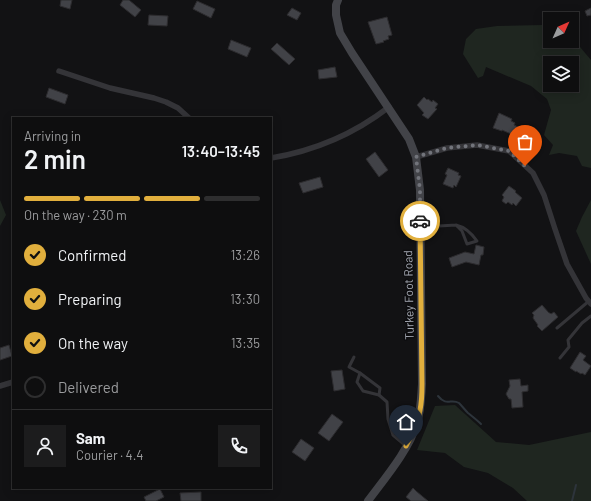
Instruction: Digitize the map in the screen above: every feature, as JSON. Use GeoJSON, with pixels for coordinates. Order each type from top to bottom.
{"type":"FeatureCollection","features":[{"type":"Feature","properties":{"kind":"street","name":"Turkey Foot Road"},"geometry":{"type":"LineString","coordinates":[[338,0],[336,5],[336,15],[340,32],[352,53],[409,139],[416,157],[420,190],[422,384],[420,410],[412,436],[398,459],[368,501]]}},
{"type":"Feature","properties":{"kind":"street"},"geometry":{"type":"LineString","coordinates":[[59,71],[110,88],[166,102],[178,108],[188,117]]}},
{"type":"Feature","properties":{"kind":"street"},"geometry":{"type":"LineString","coordinates":[[272,158],[314,148],[339,138],[373,119],[388,107]]}},
{"type":"Feature","properties":{"kind":"street"},"geometry":{"type":"LineString","coordinates":[[416,157],[447,148],[477,145],[509,151],[533,173],[544,195],[567,264],[590,303]]}},
{"type":"Feature","properties":{"kind":"street"},"geometry":{"type":"LineString","coordinates":[[0,386],[12,382]]}},
{"type":"Feature","properties":{"kind":"lane"},"geometry":{"type":"LineString","coordinates":[[420,227],[456,225],[461,226],[472,234],[477,241],[467,244],[462,230],[456,225]]}},
{"type":"Feature","properties":{"kind":"lane"},"geometry":{"type":"LineString","coordinates":[[557,328],[590,303]]}},
{"type":"Feature","properties":{"kind":"lane"},"geometry":{"type":"LineString","coordinates":[[560,358],[569,347],[568,340],[582,323],[591,316]]}},
{"type":"Feature","properties":{"kind":"lane"},"geometry":{"type":"LineString","coordinates":[[354,357],[349,367],[360,373],[380,388],[379,395]]}},
{"type":"Feature","properties":{"kind":"lane"},"geometry":{"type":"LineString","coordinates":[[360,373],[357,382],[363,391],[379,395],[387,402],[388,419],[393,434],[406,446]]}},
{"type":"Feature","properties":{"kind":"shaded area"},"geometry":{"type":"Polygon","coordinates":[[[543,25],[543,48],[579,48],[579,46],[591,60],[591,168],[582,166],[577,156],[559,153],[549,155],[553,145],[544,135],[551,110],[547,99],[531,86],[486,67],[483,76],[478,78],[463,54],[466,39],[476,29],[497,26],[543,25]]]}},
{"type":"Feature","properties":{"kind":"shaded area"},"geometry":{"type":"Polygon","coordinates":[[[0,200],[6,215],[0,226],[0,200]]]}},
{"type":"Feature","properties":{"kind":"shaded area"},"geometry":{"type":"Polygon","coordinates":[[[591,200],[591,264],[576,231],[591,200]]]}},
{"type":"Feature","properties":{"kind":"shaded area"},"geometry":{"type":"Polygon","coordinates":[[[455,405],[496,442],[529,445],[591,432],[591,501],[527,501],[513,488],[488,473],[464,467],[445,453],[417,450],[435,406],[455,405]]]}},
{"type":"Feature","properties":{"kind":"building"},"geometry":{"type":"Polygon","coordinates":[[[61,0],[72,0],[70,9],[60,6],[61,0]]]}},
{"type":"Feature","properties":{"kind":"building"},"geometry":{"type":"Polygon","coordinates":[[[123,0],[129,0],[141,10],[135,17],[120,5],[123,0]]]}},
{"type":"Feature","properties":{"kind":"building"},"geometry":{"type":"Polygon","coordinates":[[[197,1],[215,9],[211,18],[193,9],[197,1]]]}},
{"type":"Feature","properties":{"kind":"building"},"geometry":{"type":"Polygon","coordinates":[[[292,8],[301,13],[297,20],[287,15],[292,8]]]}},
{"type":"Feature","properties":{"kind":"building"},"geometry":{"type":"Polygon","coordinates":[[[591,8],[591,15],[587,16],[585,11],[591,8]]]}},
{"type":"Feature","properties":{"kind":"building"},"geometry":{"type":"Polygon","coordinates":[[[149,15],[168,16],[167,26],[148,25],[149,15]]]}},
{"type":"Feature","properties":{"kind":"building"},"geometry":{"type":"Polygon","coordinates":[[[387,17],[392,35],[388,36],[389,39],[383,41],[384,42],[376,44],[368,22],[387,17]]]}},
{"type":"Feature","properties":{"kind":"building"},"geometry":{"type":"Polygon","coordinates":[[[231,40],[251,48],[247,57],[228,49],[231,40]]]}},
{"type":"Feature","properties":{"kind":"building"},"geometry":{"type":"Polygon","coordinates":[[[277,43],[295,59],[289,65],[271,49],[277,43]]]}},
{"type":"Feature","properties":{"kind":"building"},"geometry":{"type":"Polygon","coordinates":[[[335,67],[337,77],[319,79],[318,70],[335,67]]]}},
{"type":"Feature","properties":{"kind":"building"},"geometry":{"type":"Polygon","coordinates":[[[49,88],[68,95],[65,104],[46,97],[49,88]]]}},
{"type":"Feature","properties":{"kind":"building"},"geometry":{"type":"Polygon","coordinates":[[[424,97],[432,102],[433,100],[438,104],[435,108],[437,109],[428,119],[422,115],[424,113],[417,105],[424,97]]]}},
{"type":"Feature","properties":{"kind":"building"},"geometry":{"type":"Polygon","coordinates":[[[499,113],[512,119],[511,121],[515,123],[514,125],[518,127],[516,132],[513,131],[511,134],[493,128],[499,113]]]}},
{"type":"Feature","properties":{"kind":"building"},"geometry":{"type":"Polygon","coordinates":[[[375,152],[388,170],[379,177],[366,159],[375,152]]]}},
{"type":"Feature","properties":{"kind":"building"},"geometry":{"type":"Polygon","coordinates":[[[448,168],[459,173],[458,175],[461,176],[456,187],[454,185],[453,188],[443,184],[448,168]]]}},
{"type":"Feature","properties":{"kind":"building"},"geometry":{"type":"Polygon","coordinates":[[[320,177],[323,187],[303,193],[299,183],[320,177]]]}},
{"type":"Feature","properties":{"kind":"building"},"geometry":{"type":"Polygon","coordinates":[[[509,186],[522,198],[516,206],[513,203],[512,205],[508,202],[506,204],[502,201],[504,197],[502,195],[509,186]]]}},
{"type":"Feature","properties":{"kind":"building"},"geometry":{"type":"Polygon","coordinates":[[[476,245],[484,247],[479,265],[466,262],[452,267],[449,258],[465,252],[474,254],[476,245]]]}},
{"type":"Feature","properties":{"kind":"building"},"geometry":{"type":"Polygon","coordinates":[[[542,305],[549,313],[551,314],[554,312],[558,317],[542,331],[537,326],[538,325],[533,318],[534,315],[532,313],[542,305]]]}},
{"type":"Feature","properties":{"kind":"building"},"geometry":{"type":"Polygon","coordinates":[[[9,345],[12,356],[0,360],[0,348],[9,345]]]}},
{"type":"Feature","properties":{"kind":"building"},"geometry":{"type":"Polygon","coordinates":[[[580,352],[586,356],[583,360],[591,366],[585,375],[570,368],[580,352]]]}},
{"type":"Feature","properties":{"kind":"building"},"geometry":{"type":"Polygon","coordinates":[[[342,370],[345,389],[334,391],[331,371],[342,370]]]}},
{"type":"Feature","properties":{"kind":"building"},"geometry":{"type":"Polygon","coordinates":[[[520,379],[521,386],[528,385],[528,391],[522,392],[523,407],[512,408],[511,399],[509,399],[506,394],[510,386],[509,380],[520,379]]]}},
{"type":"Feature","properties":{"kind":"building"},"geometry":{"type":"Polygon","coordinates":[[[332,414],[343,422],[329,441],[318,433],[332,414]]]}},
{"type":"Feature","properties":{"kind":"building"},"geometry":{"type":"Polygon","coordinates":[[[301,439],[314,448],[305,461],[292,452],[301,439]]]}},
{"type":"Feature","properties":{"kind":"building"},"geometry":{"type":"Polygon","coordinates":[[[413,488],[428,501],[411,501],[406,497],[413,488]]]}},
{"type":"Feature","properties":{"kind":"building"},"geometry":{"type":"Polygon","coordinates":[[[160,489],[164,497],[156,501],[146,501],[144,497],[160,489]]]}},
{"type":"Feature","properties":{"kind":"building"},"geometry":{"type":"Polygon","coordinates":[[[201,492],[201,501],[181,501],[180,493],[201,492]]]}},
{"type":"Feature","properties":{"kind":"waterway"},"geometry":{"type":"LineString","coordinates":[[438,396],[446,402],[454,401],[459,403],[481,424]]}},
{"type":"Feature","properties":{"kind":"waterway"},"geometry":{"type":"LineString","coordinates":[[572,501],[576,485]]}},
{"type":"Feature","properties":{"kind":"way so far"},"geometry":{"type":"LineString","coordinates":[[420,221],[420,190],[416,157],[447,148],[477,145],[509,151],[525,166]]}},
{"type":"Feature","properties":{"kind":"route"},"geometry":{"type":"LineString","coordinates":[[406,446],[417,423],[420,410],[422,384],[420,221]]}}]}
